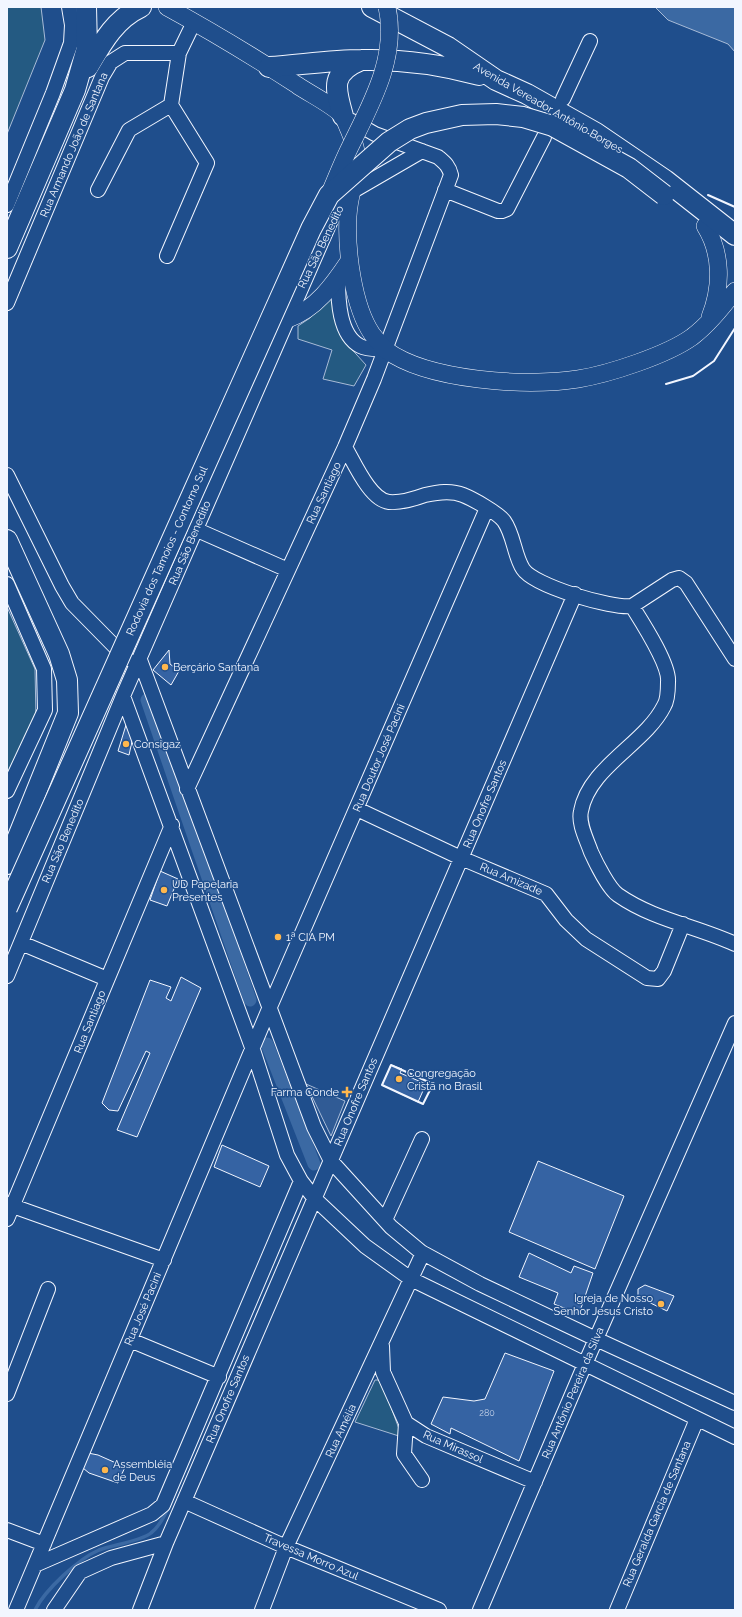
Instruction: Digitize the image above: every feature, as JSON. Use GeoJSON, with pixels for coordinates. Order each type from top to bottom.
{"type":"FeatureCollection","features":[{"type":"Feature","properties":{"kind":"highway"},"geometry":{"type":"LineString","coordinates":[[75,90],[87,48],[86,7]]}},
{"type":"Feature","properties":{"kind":"highway"},"geometry":{"type":"LineString","coordinates":[[7,248],[75,90],[104,38],[125,15],[141,7]]}},
{"type":"Feature","properties":{"kind":"highway","name":"Avenida Vereador Antônio Borges"},"geometry":{"type":"LineString","coordinates":[[372,7],[448,47],[496,80],[527,94],[596,133],[665,180],[735,235]]}},
{"type":"Feature","properties":{"kind":"highway"},"geometry":{"type":"LineString","coordinates":[[270,67],[361,60],[418,62],[454,68],[496,80]]}},
{"type":"Feature","properties":{"kind":"highway"},"geometry":{"type":"LineString","coordinates":[[343,116],[336,93],[336,84],[340,74],[351,64],[361,60]]}},
{"type":"Feature","properties":{"kind":"highway","name":"Rodovia dos Tamoios - Contorno Sul"},"geometry":{"type":"LineString","coordinates":[[7,908],[308,236],[329,195],[375,153],[410,129],[426,123],[449,118],[496,114],[523,117],[553,126],[629,168],[735,250]]}},
{"type":"Feature","properties":{"kind":"highway"},"geometry":{"type":"LineString","coordinates":[[7,540],[59,654],[67,680],[68,713],[7,864]]}},
{"type":"Feature","properties":{"kind":"main road","name":"Rodovia dos Tamoios - Contorno Sul"},"geometry":{"type":"LineString","coordinates":[[329,195],[376,91],[385,65],[390,38],[387,7]]}},
{"type":"Feature","properties":{"kind":"main road"},"geometry":{"type":"LineString","coordinates":[[170,8],[270,67],[343,116],[354,141],[358,159],[348,217],[349,261],[364,320],[385,350],[418,366],[436,372],[513,382],[554,382],[578,379],[611,372],[668,350],[691,337],[703,327],[735,291]]}},
{"type":"Feature","properties":{"kind":"main road"},"geometry":{"type":"LineString","coordinates":[[703,327],[714,306],[719,274],[717,253],[713,239],[705,226]]}},
{"type":"Feature","properties":{"kind":"main road"},"geometry":{"type":"LineString","coordinates":[[288,318],[302,314],[312,307],[338,279],[349,261]]}},
{"type":"Feature","properties":{"kind":"street"},"geometry":{"type":"LineString","coordinates":[[7,205],[53,94],[71,43],[72,25],[69,7]]}},
{"type":"Feature","properties":{"kind":"street"},"geometry":{"type":"LineString","coordinates":[[166,256],[207,163],[171,105],[179,53],[194,22]]}},
{"type":"Feature","properties":{"kind":"street"},"geometry":{"type":"LineString","coordinates":[[563,99],[590,41]]}},
{"type":"Feature","properties":{"kind":"street","name":"Rua Armando João de Santana"},"geometry":{"type":"LineString","coordinates":[[7,303],[102,77],[111,62],[125,53],[179,53]]}},
{"type":"Feature","properties":{"kind":"street"},"geometry":{"type":"LineString","coordinates":[[98,190],[129,130],[171,105]]}},
{"type":"Feature","properties":{"kind":"street"},"geometry":{"type":"LineString","coordinates":[[343,116],[376,134],[422,151]]}},
{"type":"Feature","properties":{"kind":"street"},"geometry":{"type":"LineString","coordinates":[[445,190],[502,211],[510,204],[544,137]]}},
{"type":"Feature","properties":{"kind":"street","name":"Rua Santiago"},"geometry":{"type":"LineString","coordinates":[[187,789],[345,447],[385,350],[451,175],[450,168],[438,157],[422,151]]}},
{"type":"Feature","properties":{"kind":"street","name":"Rua São Benedito"},"geometry":{"type":"LineString","coordinates":[[7,976],[123,696],[335,211],[353,191],[422,151]]}},
{"type":"Feature","properties":{"kind":"street"},"geometry":{"type":"LineString","coordinates":[[338,279],[342,315],[347,333],[353,341],[361,346],[385,350]]}},
{"type":"Feature","properties":{"kind":"street"},"geometry":{"type":"LineString","coordinates":[[345,447],[369,488],[380,498],[388,502],[402,501],[438,492],[449,492],[463,495],[487,508],[504,521],[523,570],[539,582],[600,603],[624,607],[632,606],[672,580],[679,578],[686,583],[735,659]]}},
{"type":"Feature","properties":{"kind":"street"},"geometry":{"type":"LineString","coordinates":[[7,475],[62,586],[72,603],[138,664],[187,789],[314,1127],[331,1161],[385,1220],[423,1253],[480,1284],[735,1403]]}},
{"type":"Feature","properties":{"kind":"street","name":"Rua Doutor José Pacini"},"geometry":{"type":"LineString","coordinates":[[270,1009],[487,508]]}},
{"type":"Feature","properties":{"kind":"street"},"geometry":{"type":"LineString","coordinates":[[195,529],[288,570]]}},
{"type":"Feature","properties":{"kind":"street"},"geometry":{"type":"LineString","coordinates":[[7,584],[44,669],[45,710],[7,791]]}},
{"type":"Feature","properties":{"kind":"street","name":"Rua Onofre Santos"},"geometry":{"type":"LineString","coordinates":[[140,1610],[166,1543],[575,594]]}},
{"type":"Feature","properties":{"kind":"street"},"geometry":{"type":"LineString","coordinates":[[632,606],[652,638],[669,680],[665,705],[654,722],[598,778],[587,794],[580,812],[584,833],[596,862],[616,894],[645,912],[683,924],[735,944]]}},
{"type":"Feature","properties":{"kind":"street"},"geometry":{"type":"LineString","coordinates":[[123,696],[172,825],[253,1050],[287,1155],[301,1181],[315,1199],[366,1246],[411,1279],[735,1437]]}},
{"type":"Feature","properties":{"kind":"street","name":"Rua Amizade"},"geometry":{"type":"LineString","coordinates":[[356,810],[461,858],[546,894],[566,920],[586,939],[646,978],[658,979],[664,971],[683,924]]}},
{"type":"Feature","properties":{"kind":"street","name":"Rua Santiago"},"geometry":{"type":"LineString","coordinates":[[9,1210],[172,825]]}},
{"type":"Feature","properties":{"kind":"street"},"geometry":{"type":"LineString","coordinates":[[21,943],[107,979]]}},
{"type":"Feature","properties":{"kind":"street","name":"Rua José Pacini"},"geometry":{"type":"LineString","coordinates":[[16,1610],[270,1009]]}},
{"type":"Feature","properties":{"kind":"street","name":"Rua Antônio Pereira da Silva"},"geometry":{"type":"LineString","coordinates":[[480,1610],[585,1364],[735,1023]]}},
{"type":"Feature","properties":{"kind":"street"},"geometry":{"type":"LineString","coordinates":[[385,1220],[422,1139]]}},
{"type":"Feature","properties":{"kind":"street","name":"Rua Onofre Santos"},"geometry":{"type":"LineString","coordinates":[[35,1565],[152,1514],[163,1505],[219,1377],[301,1181]]}},
{"type":"Feature","properties":{"kind":"street"},"geometry":{"type":"LineString","coordinates":[[9,1210],[164,1260]]}},
{"type":"Feature","properties":{"kind":"street","name":"Rua Amélia"},"geometry":{"type":"LineString","coordinates":[[262,1610],[286,1547],[382,1345],[423,1253]]}},
{"type":"Feature","properties":{"kind":"street"},"geometry":{"type":"LineString","coordinates":[[7,1394],[48,1289]]}},
{"type":"Feature","properties":{"kind":"street"},"geometry":{"type":"LineString","coordinates":[[130,1340],[219,1377]]}},
{"type":"Feature","properties":{"kind":"street"},"geometry":{"type":"LineString","coordinates":[[382,1345],[383,1372],[406,1423],[404,1454],[422,1480]]}},
{"type":"Feature","properties":{"kind":"street","name":"Rua Geralda Garcia de Santana"},"geometry":{"type":"LineString","coordinates":[[617,1610],[698,1419]]}},
{"type":"Feature","properties":{"kind":"street","name":"Rua Mirassol"},"geometry":{"type":"LineString","coordinates":[[406,1423],[426,1436],[535,1482]]}},
{"type":"Feature","properties":{"kind":"street","name":"Travessa Morro Azul"},"geometry":{"type":"LineString","coordinates":[[184,1501],[286,1547],[439,1610]]}},
{"type":"Feature","properties":{"kind":"street"},"geometry":{"type":"LineString","coordinates":[[7,1530],[44,1544]]}},
{"type":"Feature","properties":{"kind":"street"},"geometry":{"type":"LineString","coordinates":[[54,1610],[80,1572],[111,1558],[166,1543]]}},
{"type":"Feature","properties":{"kind":"shaded area"},"geometry":{"type":"Polygon","coordinates":[[[7,7],[41,7],[45,40],[7,134],[7,7]]]}},
{"type":"Feature","properties":{"kind":"shaded area"},"geometry":{"type":"Polygon","coordinates":[[[655,7],[735,7],[735,52],[728,44],[668,20],[655,7]]]}},
{"type":"Feature","properties":{"kind":"shaded area"},"geometry":{"type":"Polygon","coordinates":[[[335,286],[347,344],[366,365],[354,386],[323,379],[332,350],[298,339],[298,326],[310,318],[335,286]]]}},
{"type":"Feature","properties":{"kind":"shaded area"},"geometry":{"type":"Polygon","coordinates":[[[7,607],[35,669],[36,718],[7,779],[7,607]]]}},
{"type":"Feature","properties":{"kind":"shaded area"},"geometry":{"type":"Polygon","coordinates":[[[306,1084],[345,1101],[331,1136],[306,1084]]]}},
{"type":"Feature","properties":{"kind":"shaded area"},"geometry":{"type":"Polygon","coordinates":[[[375,1380],[381,1380],[402,1437],[355,1422],[375,1380]]]}},
{"type":"Feature","properties":{"kind":"building","name":"Berçário Santana"},"geometry":{"type":"Polygon","coordinates":[[[169,650],[170,664],[179,671],[171,685],[153,670],[169,650]]]}},
{"type":"Feature","properties":{"kind":"building","name":"Consigaz"},"geometry":{"type":"Polygon","coordinates":[[[126,725],[133,737],[129,755],[118,751],[126,725]]]}},
{"type":"Feature","properties":{"kind":"building","name":"UD Papelaria Presentes"},"geometry":{"type":"Polygon","coordinates":[[[160,871],[178,879],[167,906],[150,900],[160,871]]]}},
{"type":"Feature","properties":{"kind":"building"},"geometry":{"type":"Polygon","coordinates":[[[181,977],[201,988],[137,1137],[117,1130],[150,1053],[146,1051],[118,1111],[109,1110],[102,1103],[150,980],[171,987],[166,998],[171,1001],[181,977]]]}},
{"type":"Feature","properties":{"kind":"building","name":"Congregação Cristã no Brasil"},"geometry":{"type":"Polygon","coordinates":[[[391,1065],[402,1069],[400,1073],[426,1084],[418,1102],[382,1085],[391,1065]]]}},
{"type":"Feature","properties":{"kind":"building"},"geometry":{"type":"Polygon","coordinates":[[[222,1145],[269,1166],[260,1187],[214,1167],[222,1145]]]}},
{"type":"Feature","properties":{"kind":"building"},"geometry":{"type":"Polygon","coordinates":[[[538,1161],[624,1196],[595,1269],[509,1232],[538,1161]]]}},
{"type":"Feature","properties":{"kind":"building"},"geometry":{"type":"Polygon","coordinates":[[[529,1253],[571,1273],[574,1266],[593,1273],[579,1314],[554,1304],[558,1293],[519,1277],[529,1253]]]}},
{"type":"Feature","properties":{"kind":"building","name":"Igreja de Nosso Senhor Jesus Cristo"},"geometry":{"type":"Polygon","coordinates":[[[645,1285],[674,1296],[667,1311],[638,1297],[638,1289],[645,1285]]]}},
{"type":"Feature","properties":{"kind":"building"},"geometry":{"type":"Polygon","coordinates":[[[505,1353],[554,1371],[519,1461],[451,1428],[450,1434],[431,1424],[443,1397],[474,1401],[485,1399],[505,1353]]]}},
{"type":"Feature","properties":{"kind":"building","name":"Assembléia de Deus"},"geometry":{"type":"Polygon","coordinates":[[[88,1453],[98,1455],[125,1467],[118,1483],[89,1473],[83,1468],[88,1453]]]}},
{"type":"Feature","properties":{"kind":"waterway"},"geometry":{"type":"LineString","coordinates":[[147,700],[250,1000]]}},
{"type":"Feature","properties":{"kind":"waterway"},"geometry":{"type":"LineString","coordinates":[[267,1044],[314,1164]]}},
{"type":"Feature","properties":{"kind":"waterway"},"geometry":{"type":"LineString","coordinates":[[35,1610],[46,1593],[82,1560],[99,1550],[147,1536],[159,1525],[168,1508]]}},
{"type":"Feature","properties":{"kind":"wall"},"geometry":{"type":"LineString","coordinates":[[708,195],[735,207]]}},
{"type":"Feature","properties":{"kind":"wall"},"geometry":{"type":"LineString","coordinates":[[666,384],[693,376],[714,361],[735,328]]}},
{"type":"Feature","properties":{"kind":"wall"},"geometry":{"type":"LineString","coordinates":[[391,1065],[433,1084],[423,1104],[382,1085],[391,1065]]}},
{"type":"Feature","properties":{"kind":"place","name":"Berçário Santana"},"geometry":{"type":"Point","coordinates":[165,667]}},
{"type":"Feature","properties":{"kind":"place","name":"Consigaz"},"geometry":{"type":"Point","coordinates":[126,744]}},
{"type":"Feature","properties":{"kind":"place","name":"UD Papelaria Presentes"},"geometry":{"type":"Point","coordinates":[164,890]}},
{"type":"Feature","properties":{"kind":"place","name":"1ª CIA PM"},"geometry":{"type":"Point","coordinates":[278,937]}},
{"type":"Feature","properties":{"kind":"place","name":"Congregação Cristã no Brasil"},"geometry":{"type":"Point","coordinates":[399,1079]}},
{"type":"Feature","properties":{"kind":"place","name":"Farma Conde"},"geometry":{"type":"Point","coordinates":[347,1092]}},
{"type":"Feature","properties":{"kind":"place","name":"Igreja de Nosso Senhor Jesus Cristo"},"geometry":{"type":"Point","coordinates":[661,1304]}},
{"type":"Feature","properties":{"kind":"place","name":"Assembléia de Deus"},"geometry":{"type":"Point","coordinates":[105,1470]}}]}
